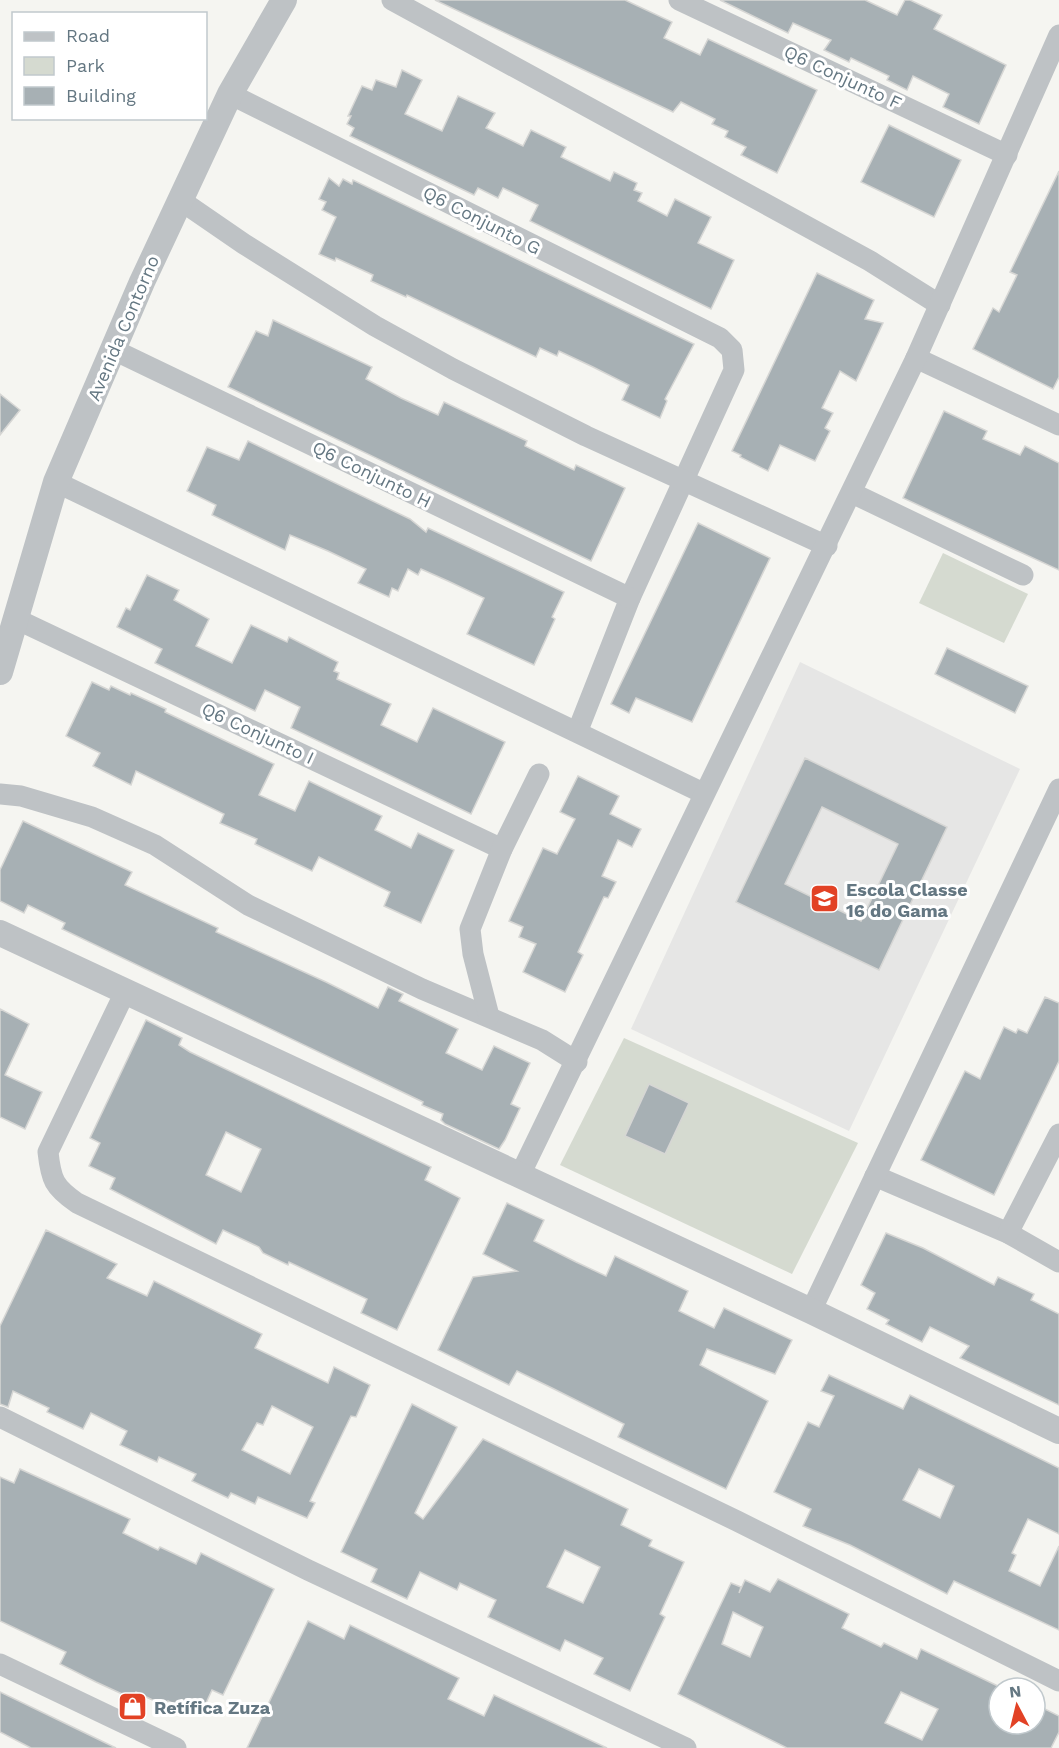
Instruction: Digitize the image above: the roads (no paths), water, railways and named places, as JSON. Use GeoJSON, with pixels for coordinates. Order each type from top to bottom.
{"type":"FeatureCollection","features":[{"type":"Feature","properties":{"kind":"street","name":"Avenida Contorno"},"geometry":{"type":"LineString","coordinates":[[0,672],[14,618],[56,482],[180,200],[230,94],[284,0]]}},
{"type":"Feature","properties":{"kind":"street"},"geometry":{"type":"LineString","coordinates":[[392,0],[870,261],[940,304]]}},
{"type":"Feature","properties":{"kind":"street","name":"Q6 Conjunto F"},"geometry":{"type":"LineString","coordinates":[[679,0],[1007,155]]}},
{"type":"Feature","properties":{"kind":"street"},"geometry":{"type":"LineString","coordinates":[[519,1177],[577,1062],[704,793],[827,546],[916,358],[1059,35]]}},
{"type":"Feature","properties":{"kind":"street","name":"Q6 Conjunto G"},"geometry":{"type":"LineString","coordinates":[[230,94],[720,338],[732,350],[734,370],[684,479]]}},
{"type":"Feature","properties":{"kind":"street"},"geometry":{"type":"LineString","coordinates":[[180,200],[335,301],[453,369],[586,436],[827,546]]}},
{"type":"Feature","properties":{"kind":"street","name":"Q6 Conjunto H"},"geometry":{"type":"LineString","coordinates":[[114,350],[630,598]]}},
{"type":"Feature","properties":{"kind":"street"},"geometry":{"type":"LineString","coordinates":[[916,358],[1059,425]]}},
{"type":"Feature","properties":{"kind":"street"},"geometry":{"type":"LineString","coordinates":[[578,730],[630,598],[684,479]]}},
{"type":"Feature","properties":{"kind":"street"},"geometry":{"type":"LineString","coordinates":[[56,482],[578,730],[704,793]]}},
{"type":"Feature","properties":{"kind":"street"},"geometry":{"type":"LineString","coordinates":[[852,493],[1023,575]]}},
{"type":"Feature","properties":{"kind":"street","name":"Q6 Conjunto I"},"geometry":{"type":"LineString","coordinates":[[14,618],[502,849]]}},
{"type":"Feature","properties":{"kind":"street"},"geometry":{"type":"LineString","coordinates":[[489,1016],[473,954],[470,928],[502,849],[539,774]]}},
{"type":"Feature","properties":{"kind":"street"},"geometry":{"type":"LineString","coordinates":[[811,1311],[1059,789]]}},
{"type":"Feature","properties":{"kind":"street"},"geometry":{"type":"LineString","coordinates":[[0,794],[21,796],[92,817],[144,840],[248,905],[422,989],[542,1040],[577,1062]]}},
{"type":"Feature","properties":{"kind":"street"},"geometry":{"type":"LineString","coordinates":[[0,933],[126,990],[519,1177],[811,1311],[1059,1431]]}},
{"type":"Feature","properties":{"kind":"street"},"geometry":{"type":"LineString","coordinates":[[126,990],[48,1152],[50,1173],[58,1190],[87,1208],[736,1521],[1059,1681]]}},
{"type":"Feature","properties":{"kind":"street"},"geometry":{"type":"LineString","coordinates":[[1008,1233],[1059,1134]]}},
{"type":"Feature","properties":{"kind":"street"},"geometry":{"type":"LineString","coordinates":[[874,1176],[1008,1233],[1059,1262]]}},
{"type":"Feature","properties":{"kind":"street"},"geometry":{"type":"LineString","coordinates":[[0,1417],[308,1570],[686,1748]]}},
{"type":"Feature","properties":{"kind":"street"},"geometry":{"type":"LineString","coordinates":[[0,1664],[176,1748]]}},
{"type":"Feature","properties":{"kind":"place","name":"Escola Classe 16 do Gama"},"geometry":{"type":"Point","coordinates":[825,899]}},
{"type":"Feature","properties":{"kind":"place","name":"Retífica Zuza"},"geometry":{"type":"Point","coordinates":[133,1707]}}]}
